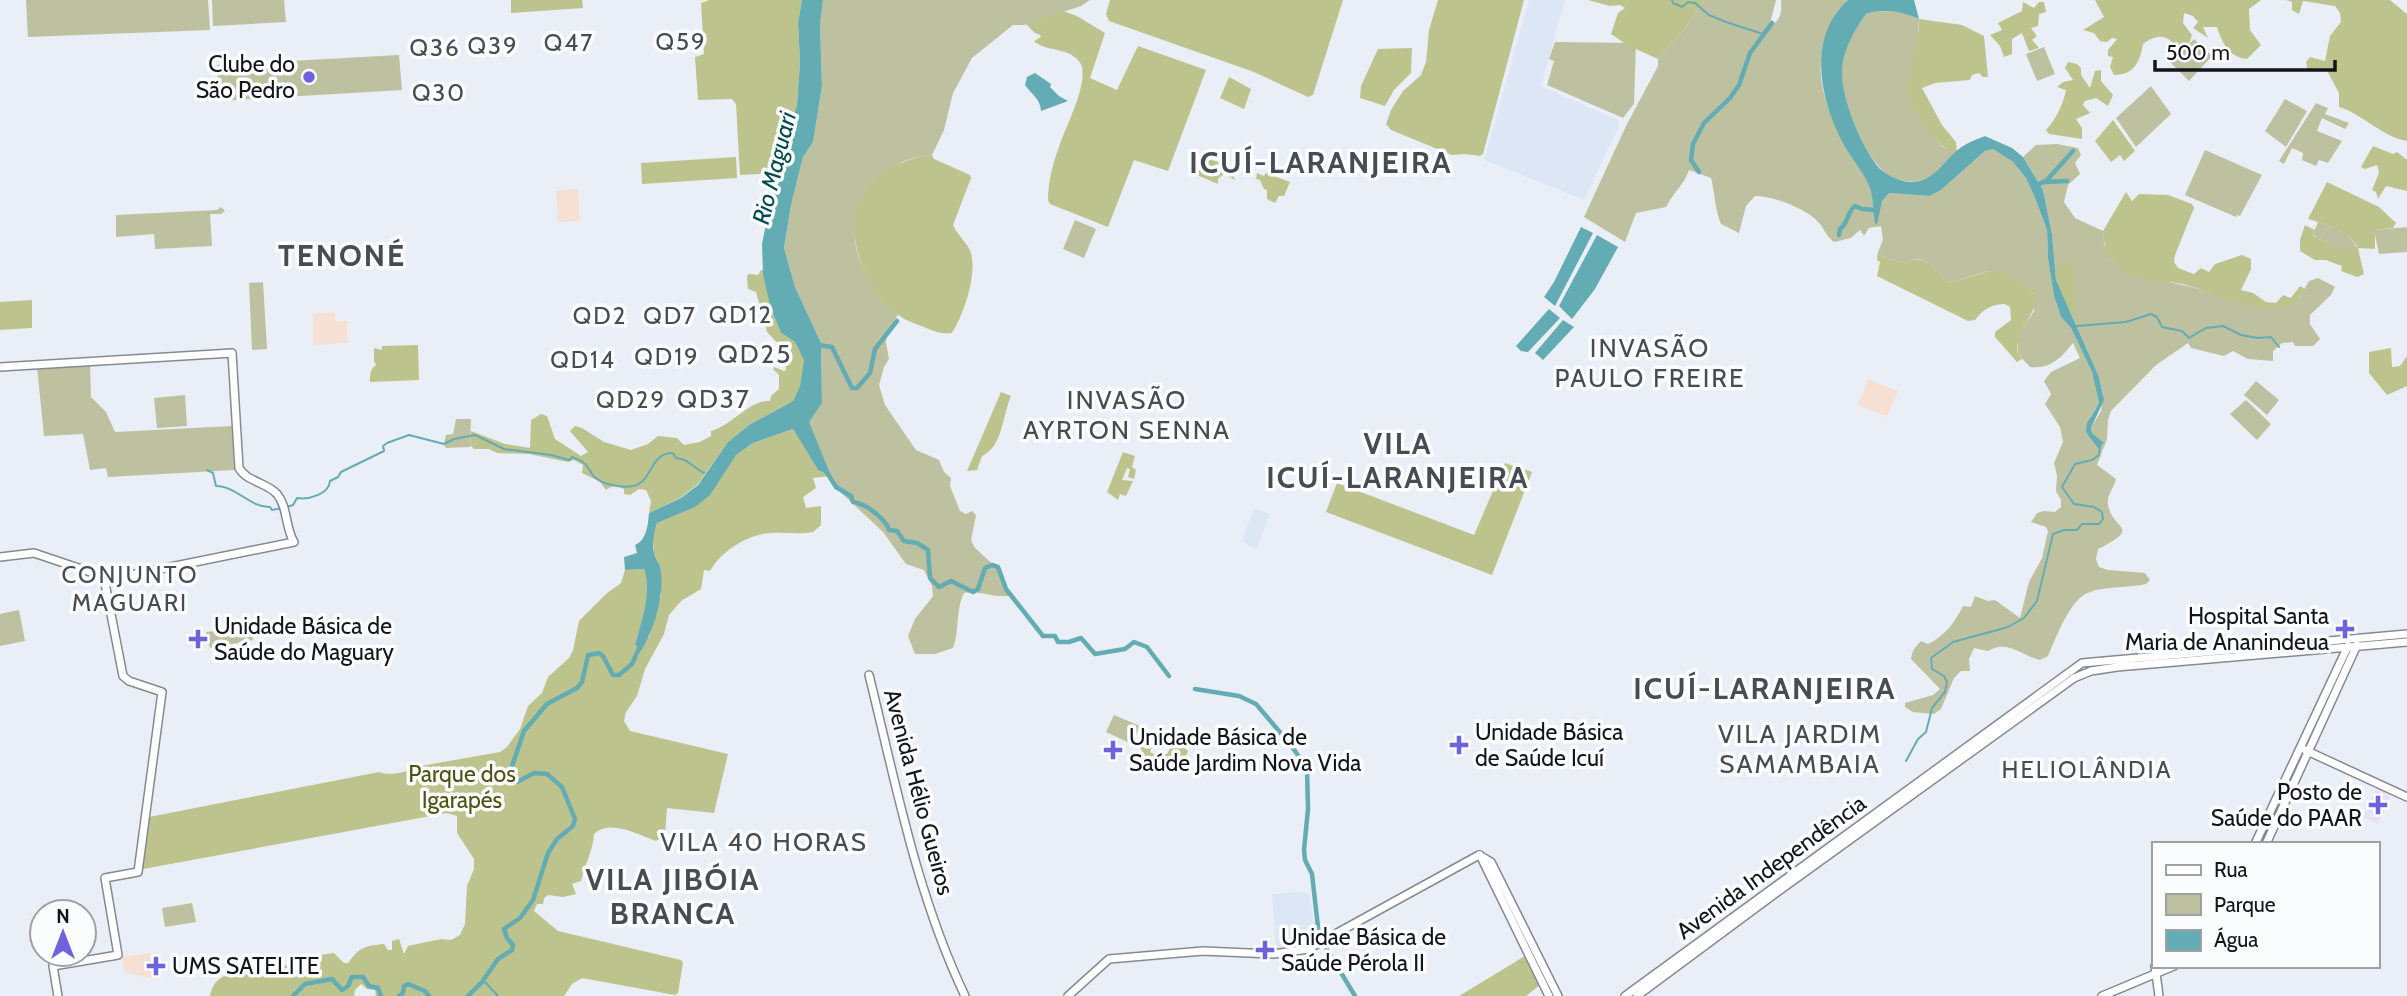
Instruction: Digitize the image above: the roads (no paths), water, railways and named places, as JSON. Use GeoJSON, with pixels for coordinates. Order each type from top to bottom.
{"type":"FeatureCollection","features":[{"type":"Feature","properties":{"kind":"main road"},"geometry":{"type":"LineString","coordinates":[[0,367],[232,353],[239,468],[244,474],[275,492],[284,508],[291,540],[111,579],[34,553],[0,558]]}},
{"type":"Feature","properties":{"kind":"main road"},"geometry":{"type":"LineString","coordinates":[[58,996],[53,966],[118,956],[105,878],[138,872],[162,692],[125,678],[104,578]]}},
{"type":"Feature","properties":{"kind":"main road","name":"Avenida Independência"},"geometry":{"type":"LineString","coordinates":[[2116,663],[2351,649],[2407,634]]}},
{"type":"Feature","properties":{"kind":"main road","name":"Avenida Independência"},"geometry":{"type":"LineString","coordinates":[[1637,996],[1988,735],[2074,678],[2116,663],[2380,640],[2407,642]]}},
{"type":"Feature","properties":{"kind":"main road"},"geometry":{"type":"LineString","coordinates":[[2256,842],[2351,649]]}},
{"type":"Feature","properties":{"kind":"main road"},"geometry":{"type":"LineString","coordinates":[[2267,842],[2309,752],[2351,649]]}},
{"type":"Feature","properties":{"kind":"main road","name":"Avenida Hélio Gueiros"},"geometry":{"type":"LineString","coordinates":[[869,675],[914,862],[965,996]]}},
{"type":"Feature","properties":{"kind":"main road"},"geometry":{"type":"LineString","coordinates":[[2301,748],[2407,797]]}},
{"type":"Feature","properties":{"kind":"main road","name":"Avenida Independência"},"geometry":{"type":"LineString","coordinates":[[1625,996],[1863,827]]}},
{"type":"Feature","properties":{"kind":"main road"},"geometry":{"type":"LineString","coordinates":[[1068,996],[1109,959],[1203,951],[1274,954],[1303,950],[1484,859]]}},
{"type":"Feature","properties":{"kind":"main road"},"geometry":{"type":"LineString","coordinates":[[1484,859],[1549,996]]}},
{"type":"Feature","properties":{"kind":"main road"},"geometry":{"type":"LineString","coordinates":[[1484,859],[1558,996]]}},
{"type":"Feature","properties":{"kind":"main road"},"geometry":{"type":"LineString","coordinates":[[2102,996],[2156,970],[2157,996]]}},
{"type":"Feature","properties":{"kind":"water"},"geometry":{"type":"Polygon","coordinates":[[[802,0],[823,0],[820,25],[822,86],[813,142],[803,157],[784,248],[795,287],[821,343],[822,403],[809,422],[831,476],[818,470],[793,429],[753,443],[736,455],[710,495],[695,507],[657,523],[653,548],[661,569],[661,592],[654,623],[641,651],[635,644],[645,607],[646,578],[644,569],[625,570],[624,557],[637,553],[635,545],[644,536],[649,513],[681,498],[698,485],[728,442],[749,425],[793,401],[800,386],[804,360],[795,342],[781,333],[770,306],[763,274],[762,244],[776,173],[797,105],[800,62],[798,23],[802,0]]]}},
{"type":"Feature","properties":{"kind":"water"},"geometry":{"type":"Polygon","coordinates":[[[1848,0],[1914,0],[1919,19],[1893,12],[1878,11],[1866,14],[1846,49],[1842,73],[1845,96],[1866,149],[1879,168],[1900,180],[1922,180],[1934,173],[1960,148],[1985,136],[2012,148],[2023,157],[2043,190],[2052,234],[2056,280],[2099,377],[2104,400],[2091,428],[2092,433],[2104,443],[2098,448],[2086,432],[2087,423],[2099,403],[2092,372],[2071,328],[2061,317],[2054,296],[2048,259],[2047,230],[2026,178],[2013,162],[1993,149],[1985,151],[1941,190],[1930,196],[1889,193],[1882,201],[1877,225],[1875,223],[1871,191],[1836,128],[1824,90],[1821,70],[1826,32],[1835,15],[1848,0]]]}},
{"type":"Feature","properties":{"kind":"water"},"geometry":{"type":"Polygon","coordinates":[[[1035,73],[1068,101],[1041,111],[1037,100],[1025,85],[1027,77],[1035,73]]]}},
{"type":"Feature","properties":{"kind":"water"},"geometry":{"type":"Polygon","coordinates":[[[1581,227],[1593,233],[1555,306],[1544,297],[1581,227]]]}},
{"type":"Feature","properties":{"kind":"water"},"geometry":{"type":"Polygon","coordinates":[[[1597,235],[1618,247],[1595,289],[1572,319],[1559,306],[1597,235]]]}},
{"type":"Feature","properties":{"kind":"water"},"geometry":{"type":"Polygon","coordinates":[[[1549,309],[1560,318],[1528,352],[1521,351],[1516,346],[1549,309]]]}},
{"type":"Feature","properties":{"kind":"water"},"geometry":{"type":"Polygon","coordinates":[[[1563,320],[1574,327],[1543,360],[1535,353],[1563,320]]]}},
{"type":"Feature","properties":{"kind":"waterway"},"geometry":{"type":"LineString","coordinates":[[1672,0],[1682,7],[1688,2],[1695,3],[1709,15],[1763,34]]}},
{"type":"Feature","properties":{"kind":"waterway","name":"Rio Maguari"},"geometry":{"type":"LineString","coordinates":[[1699,172],[1691,160],[1693,144],[1704,123],[1730,98],[1739,85],[1750,53],[1772,23]]}},
{"type":"Feature","properties":{"kind":"waterway"},"geometry":{"type":"LineString","coordinates":[[2036,186],[2047,180],[2073,151]]}},
{"type":"Feature","properties":{"kind":"waterway"},"geometry":{"type":"LineString","coordinates":[[2045,182],[2067,181]]}},
{"type":"Feature","properties":{"kind":"waterway"},"geometry":{"type":"LineString","coordinates":[[1839,235],[1855,206],[1862,209],[1876,208]]}},
{"type":"Feature","properties":{"kind":"waterway"},"geometry":{"type":"LineString","coordinates":[[2077,326],[2126,322],[2151,314],[2157,317],[2162,327],[2182,331],[2189,338],[2206,328],[2223,326],[2241,335],[2271,337],[2279,347]]}},
{"type":"Feature","properties":{"kind":"waterway"},"geometry":{"type":"LineString","coordinates":[[817,345],[832,347],[852,388],[857,388],[870,373],[875,349],[897,321]]}},
{"type":"Feature","properties":{"kind":"waterway"},"geometry":{"type":"LineString","coordinates":[[287,507],[293,505],[297,498],[322,493],[330,481],[341,472],[384,451],[383,446],[387,443],[409,435],[444,444],[475,435],[504,449],[569,460],[572,457],[585,464],[599,480],[619,486],[639,483],[655,462],[665,454],[673,453],[676,458],[688,462],[704,473]]}},
{"type":"Feature","properties":{"kind":"waterway","name":"Rio Maguari"},"geometry":{"type":"LineString","coordinates":[[1906,761],[1918,739],[1926,732],[1932,708],[1945,692],[1947,682],[1944,676],[1932,669],[1931,658],[1953,642],[2008,627],[2024,618],[2037,601],[2053,534],[2064,530],[2077,530],[2082,524],[2099,524],[2103,519],[2102,512],[2094,507],[2074,504],[2062,487],[2075,464],[2092,460],[2099,455],[2100,444]]}},
{"type":"Feature","properties":{"kind":"waterway"},"geometry":{"type":"LineString","coordinates":[[207,470],[213,473],[216,486],[230,489],[272,510],[282,508]]}},
{"type":"Feature","properties":{"kind":"waterway","name":"Rio Maguari"},"geometry":{"type":"LineString","coordinates":[[826,471],[836,487],[851,496],[853,502],[874,512],[889,530],[897,531],[904,541],[917,543],[928,550],[930,578],[939,587],[951,581],[973,592],[978,589],[985,568],[992,565],[998,567],[1006,589],[1043,636],[1055,636],[1058,642],[1081,638],[1095,654],[1125,649],[1134,642],[1147,647],[1169,676]]}},
{"type":"Feature","properties":{"kind":"waterway"},"geometry":{"type":"LineString","coordinates":[[468,996],[498,959],[512,950],[513,945],[504,929],[520,918],[533,900],[548,853],[557,839],[573,826],[575,819],[562,787],[547,774],[534,773],[517,782],[508,778],[524,731],[547,704],[577,688],[582,682],[588,655],[599,653],[613,675],[619,675],[632,664],[641,644]]}},
{"type":"Feature","properties":{"kind":"waterway","name":"Rio Maguari"},"geometry":{"type":"LineString","coordinates":[[1195,689],[1239,696],[1256,704],[1307,768],[1308,809],[1304,850],[1305,860],[1312,874],[1319,936],[1355,996]]}},
{"type":"Feature","properties":{"kind":"waterway","name":"Rio Maguari"},"geometry":{"type":"LineString","coordinates":[[293,996],[305,984],[332,979],[342,990],[348,986],[352,977],[363,977],[369,986],[378,988],[381,996]]}},
{"type":"Feature","properties":{"kind":"waterway"},"geometry":{"type":"LineString","coordinates":[[482,982],[498,996]]}},
{"type":"Feature","properties":{"kind":"waterway","name":"Rio Maguari"},"geometry":{"type":"LineString","coordinates":[[399,996],[408,984],[425,991],[429,996]]}},
{"type":"Feature","properties":{"kind":"place","name":"Clube do São Pedro"},"geometry":{"type":"Point","coordinates":[309,77]}},
{"type":"Feature","properties":{"kind":"place","name":"Hospital Santa Maria de Ananindeua"},"geometry":{"type":"Point","coordinates":[2345,629]}},
{"type":"Feature","properties":{"kind":"place","name":"Unidade Básica de Saúde do Maguary"},"geometry":{"type":"Point","coordinates":[198,639]}},
{"type":"Feature","properties":{"kind":"place","name":"Unidade Básica de Saúde Icuí"},"geometry":{"type":"Point","coordinates":[1459,745]}},
{"type":"Feature","properties":{"kind":"place","name":"Unidade Básica de Saúde Jardim Nova Vida"},"geometry":{"type":"Point","coordinates":[1113,750]}},
{"type":"Feature","properties":{"kind":"place","name":"Posto de Saúde do PAAR"},"geometry":{"type":"Point","coordinates":[2378,805]}},
{"type":"Feature","properties":{"kind":"place","name":"Unidae Básica de Saúde Pérola II"},"geometry":{"type":"Point","coordinates":[1265,950]}},
{"type":"Feature","properties":{"kind":"place","name":"UMS SATELITE"},"geometry":{"type":"Point","coordinates":[156,966]}},
{"type":"Feature","properties":{"kind":"district","name":"Q59"},"geometry":{"type":"Point","coordinates":[681,41]}},
{"type":"Feature","properties":{"kind":"district","name":"Q47"},"geometry":{"type":"Point","coordinates":[569,42]}},
{"type":"Feature","properties":{"kind":"district","name":"Q39"},"geometry":{"type":"Point","coordinates":[493,45]}},
{"type":"Feature","properties":{"kind":"district","name":"Q36"},"geometry":{"type":"Point","coordinates":[435,47]}},
{"type":"Feature","properties":{"kind":"district","name":"Q30"},"geometry":{"type":"Point","coordinates":[439,92]}},
{"type":"Feature","properties":{"kind":"district","name":"ICUÍ-LARANJEIRA"},"geometry":{"type":"Point","coordinates":[1321,162]}},
{"type":"Feature","properties":{"kind":"district","name":"TENONÉ"},"geometry":{"type":"Point","coordinates":[342,255]}},
{"type":"Feature","properties":{"kind":"district","name":"QD12"},"geometry":{"type":"Point","coordinates":[741,314]}},
{"type":"Feature","properties":{"kind":"district","name":"QD2"},"geometry":{"type":"Point","coordinates":[600,315]}},
{"type":"Feature","properties":{"kind":"district","name":"QD7"},"geometry":{"type":"Point","coordinates":[670,315]}},
{"type":"Feature","properties":{"kind":"district","name":"QD25"},"geometry":{"type":"Point","coordinates":[755,354]}},
{"type":"Feature","properties":{"kind":"district","name":"QD19"},"geometry":{"type":"Point","coordinates":[667,356]}},
{"type":"Feature","properties":{"kind":"district","name":"QD14"},"geometry":{"type":"Point","coordinates":[583,359]}},
{"type":"Feature","properties":{"kind":"district","name":"INVASÃO PAULO FREIRE"},"geometry":{"type":"Point","coordinates":[1650,363]}},
{"type":"Feature","properties":{"kind":"district","name":"QD29"},"geometry":{"type":"Point","coordinates":[631,399]}},
{"type":"Feature","properties":{"kind":"district","name":"QD37"},"geometry":{"type":"Point","coordinates":[714,399]}},
{"type":"Feature","properties":{"kind":"district","name":"INVASÃO AYRTON SENNA"},"geometry":{"type":"Point","coordinates":[1127,415]}},
{"type":"Feature","properties":{"kind":"district","name":"VILA ICUÍ-LARANJEIRA"},"geometry":{"type":"Point","coordinates":[1398,460]}},
{"type":"Feature","properties":{"kind":"district","name":"CONJUNTO MAGUARI"},"geometry":{"type":"Point","coordinates":[130,588]}},
{"type":"Feature","properties":{"kind":"district","name":"ICUÍ-LARANJEIRA"},"geometry":{"type":"Point","coordinates":[1765,688]}},
{"type":"Feature","properties":{"kind":"district","name":"VILA JARDIM SAMAMBAIA"},"geometry":{"type":"Point","coordinates":[1800,749]}},
{"type":"Feature","properties":{"kind":"district","name":"HELIOLÂNDIA"},"geometry":{"type":"Point","coordinates":[2087,769]}},
{"type":"Feature","properties":{"kind":"district","name":"VILA 40 HORAS"},"geometry":{"type":"Point","coordinates":[764,842]}},
{"type":"Feature","properties":{"kind":"district","name":"VILA JIBÓIA BRANCA"},"geometry":{"type":"Point","coordinates":[673,896]}},
{"type":"Feature","properties":{"kind":"park label","name":"Parque dos Igarapés"},"geometry":{"type":"Point","coordinates":[462,787]}}]}
